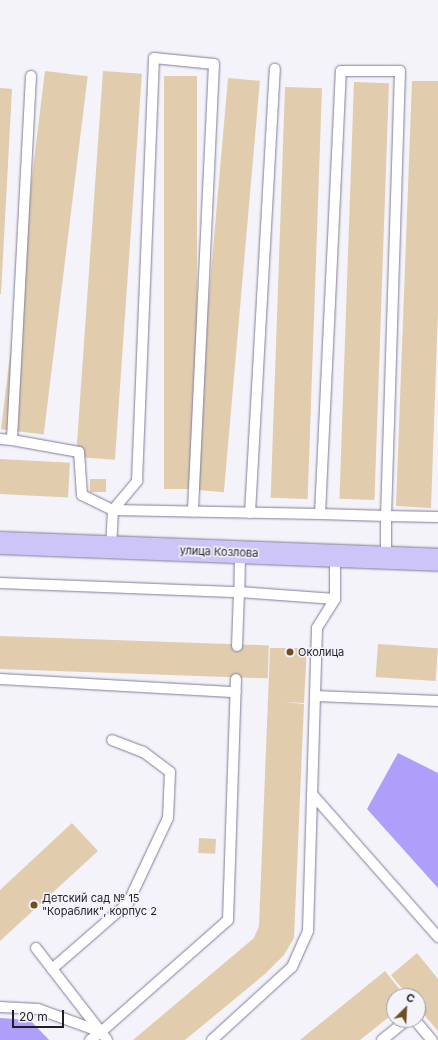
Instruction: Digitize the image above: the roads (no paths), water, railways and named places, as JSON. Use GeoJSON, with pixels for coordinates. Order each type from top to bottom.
{"type":"FeatureCollection","features":[{"type":"Feature","properties":{"kind":"main road","name":"улица Козлова"},"geometry":{"type":"LineString","coordinates":[[0,543],[438,560]]}},
{"type":"Feature","properties":{"kind":"lane"},"geometry":{"type":"LineString","coordinates":[[111,548],[113,510],[137,481],[154,58],[214,64],[193,512]]}},
{"type":"Feature","properties":{"kind":"lane"},"geometry":{"type":"LineString","coordinates":[[250,513],[275,69]]}},
{"type":"Feature","properties":{"kind":"lane"},"geometry":{"type":"LineString","coordinates":[[320,514],[341,71],[400,72],[386,516],[386,558]]}},
{"type":"Feature","properties":{"kind":"lane"},"geometry":{"type":"LineString","coordinates":[[12,440],[31,76]]}},
{"type":"Feature","properties":{"kind":"lane"},"geometry":{"type":"LineString","coordinates":[[0,439],[80,452],[82,495],[113,510],[438,517]]}},
{"type":"Feature","properties":{"kind":"lane"},"geometry":{"type":"LineString","coordinates":[[237,646],[240,553]]}},
{"type":"Feature","properties":{"kind":"lane"},"geometry":{"type":"LineString","coordinates":[[212,1040],[292,967],[308,930],[317,628],[335,599],[335,556]]}},
{"type":"Feature","properties":{"kind":"lane"},"geometry":{"type":"LineString","coordinates":[[0,583],[239,592],[335,599]]}},
{"type":"Feature","properties":{"kind":"lane"},"geometry":{"type":"LineString","coordinates":[[0,679],[236,692]]}},
{"type":"Feature","properties":{"kind":"lane"},"geometry":{"type":"LineString","coordinates":[[90,1040],[104,1036],[228,920],[236,679]]}},
{"type":"Feature","properties":{"kind":"lane"},"geometry":{"type":"LineString","coordinates":[[314,696],[438,701]]}},
{"type":"Feature","properties":{"kind":"lane"},"geometry":{"type":"LineString","coordinates":[[52,969],[128,903],[168,818],[170,772],[143,752],[112,740]]}},
{"type":"Feature","properties":{"kind":"lane"},"geometry":{"type":"LineString","coordinates":[[312,794],[438,937]]}},
{"type":"Feature","properties":{"kind":"lane"},"geometry":{"type":"LineString","coordinates":[[36,948],[104,1036]]}},
{"type":"Feature","properties":{"kind":"lane"},"geometry":{"type":"LineString","coordinates":[[0,1007],[38,1009],[104,1036]]}},
{"type":"Feature","properties":{"kind":"lane"},"geometry":{"type":"LineString","coordinates":[[382,1040],[397,1028]]}},
{"type":"Feature","properties":{"kind":"lane"},"geometry":{"type":"LineString","coordinates":[[422,1028],[432,1040]]}},
{"type":"Feature","properties":{"kind":"place","name":"Околица"},"geometry":{"type":"Point","coordinates":[290,652]}},
{"type":"Feature","properties":{"kind":"place","name":"Детский сад № 15 \"Кораблик\", корпус 2"},"geometry":{"type":"Point","coordinates":[34,905]}}]}
